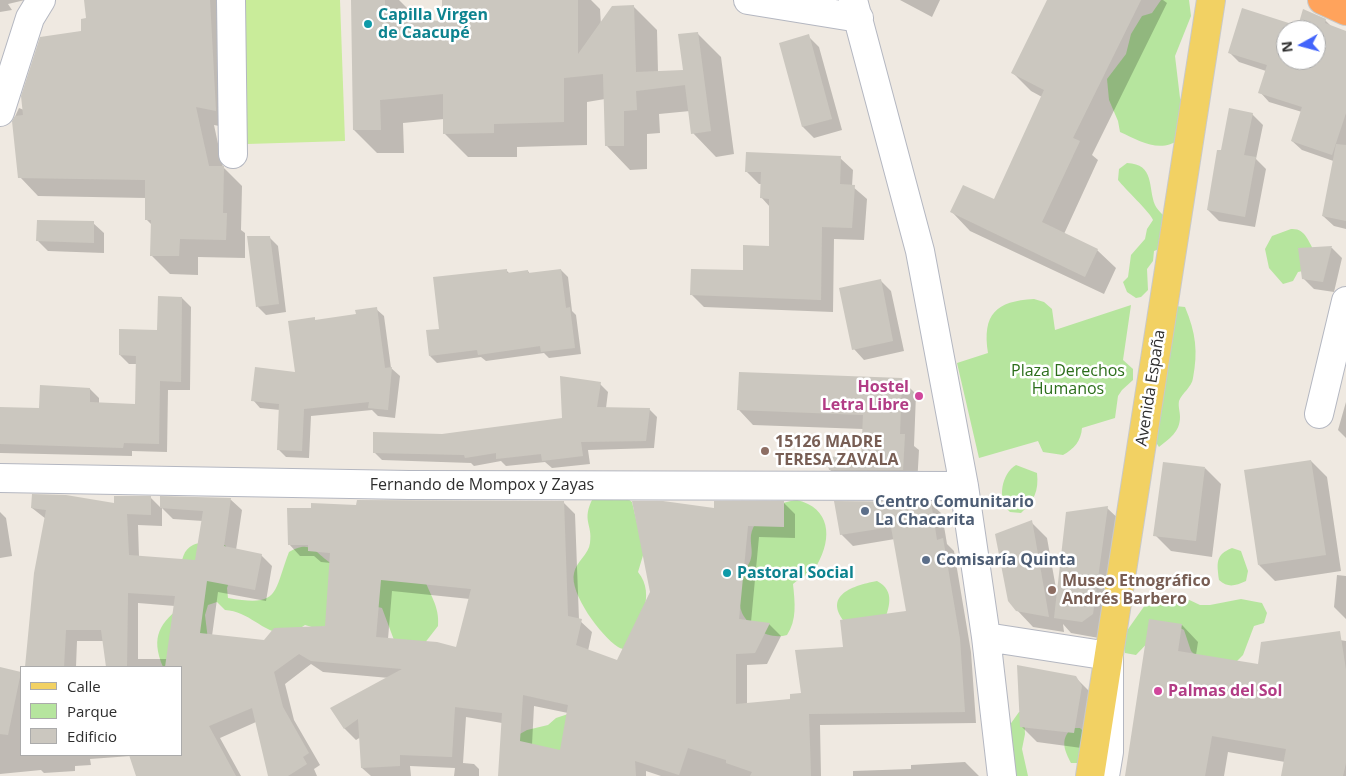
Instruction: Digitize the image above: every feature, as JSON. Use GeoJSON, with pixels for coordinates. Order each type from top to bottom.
{"type":"FeatureCollection","features":[{"type":"Feature","properties":{"kind":"highway"},"geometry":{"type":"LineString","coordinates":[[1322,0],[1346,11]]}},
{"type":"Feature","properties":{"kind":"main road","name":"Avenida España"},"geometry":{"type":"LineString","coordinates":[[1090,776],[1211,0]]}},
{"type":"Feature","properties":{"kind":"street"},"geometry":{"type":"LineString","coordinates":[[0,112],[30,18],[41,0]]}},
{"type":"Feature","properties":{"kind":"street"},"geometry":{"type":"LineString","coordinates":[[231,0],[233,154]]}},
{"type":"Feature","properties":{"kind":"street"},"geometry":{"type":"LineString","coordinates":[[748,0],[856,9],[920,251],[964,486],[986,637],[1002,776]]}},
{"type":"Feature","properties":{"kind":"street"},"geometry":{"type":"LineString","coordinates":[[1319,414],[1346,301]]}},
{"type":"Feature","properties":{"kind":"street","name":"Fernando de Mompox y Zayas"},"geometry":{"type":"LineString","coordinates":[[0,478],[409,485],[964,486]]}},
{"type":"Feature","properties":{"kind":"street"},"geometry":{"type":"LineString","coordinates":[[986,637],[1109,656],[1109,752],[1105,776]]}},
{"type":"Feature","properties":{"kind":"green space"},"geometry":{"type":"Polygon","coordinates":[[[242,0],[340,0],[345,141],[247,144],[242,0]]]}},
{"type":"Feature","properties":{"kind":"green space"},"geometry":{"type":"Polygon","coordinates":[[[1161,0],[1189,0],[1191,16],[1175,56],[1180,98],[1185,107],[1180,139],[1165,146],[1142,142],[1120,132],[1118,121],[1109,100],[1107,79],[1126,54],[1131,34],[1142,16],[1152,13],[1161,0]]]}},
{"type":"Feature","properties":{"kind":"green space"},"geometry":{"type":"Polygon","coordinates":[[[1127,163],[1136,164],[1146,172],[1155,205],[1169,220],[1164,247],[1154,251],[1153,261],[1147,269],[1148,290],[1141,297],[1136,298],[1127,292],[1123,282],[1128,277],[1131,255],[1145,239],[1147,229],[1153,220],[1118,180],[1119,169],[1127,163]]]}},
{"type":"Feature","properties":{"kind":"green space"},"geometry":{"type":"Polygon","coordinates":[[[1296,229],[1303,233],[1315,252],[1308,270],[1298,272],[1293,281],[1283,284],[1269,268],[1265,249],[1272,236],[1296,229]]]}},
{"type":"Feature","properties":{"kind":"green space","name":"Plaza Derechos Humanos"},"geometry":{"type":"Polygon","coordinates":[[[1034,299],[1044,302],[1052,309],[1055,330],[1131,305],[1123,360],[1133,369],[1133,380],[1118,396],[1115,418],[1082,428],[1076,444],[1063,455],[1043,452],[1038,441],[979,458],[957,363],[988,353],[987,328],[994,312],[1010,303],[1034,299]]]}},
{"type":"Feature","properties":{"kind":"green space"},"geometry":{"type":"Polygon","coordinates":[[[1175,306],[1185,307],[1192,325],[1196,351],[1195,369],[1191,384],[1179,401],[1180,422],[1178,427],[1173,435],[1159,447],[1144,424],[1175,306]]]}},
{"type":"Feature","properties":{"kind":"green space"},"geometry":{"type":"Polygon","coordinates":[[[1016,465],[1037,473],[1035,495],[1021,513],[1010,512],[1003,501],[1002,494],[1004,480],[1016,465]]]}},
{"type":"Feature","properties":{"kind":"green space"},"geometry":{"type":"Polygon","coordinates":[[[624,496],[632,502],[644,552],[638,572],[646,591],[644,611],[629,650],[618,647],[595,624],[581,602],[574,581],[575,569],[589,547],[588,512],[593,498],[624,496]]]}},
{"type":"Feature","properties":{"kind":"green space"},"geometry":{"type":"Polygon","coordinates":[[[797,500],[808,504],[822,517],[826,534],[825,544],[815,568],[793,584],[795,611],[787,635],[774,636],[755,628],[742,613],[739,600],[740,578],[750,561],[752,553],[751,535],[757,521],[775,506],[797,500]]]}},
{"type":"Feature","properties":{"kind":"green space"},"geometry":{"type":"Polygon","coordinates":[[[217,541],[226,546],[231,577],[227,588],[228,598],[257,601],[266,598],[272,594],[276,587],[289,552],[305,547],[311,548],[339,566],[370,571],[423,575],[436,606],[438,626],[424,644],[394,640],[382,608],[348,600],[327,626],[315,628],[305,625],[293,631],[283,633],[264,627],[236,612],[225,610],[217,602],[208,605],[205,615],[209,648],[182,666],[163,666],[157,647],[160,631],[163,624],[184,604],[181,580],[183,556],[187,549],[201,543],[217,541]]]}},
{"type":"Feature","properties":{"kind":"green space"},"geometry":{"type":"Polygon","coordinates":[[[1232,548],[1241,551],[1248,571],[1246,581],[1232,585],[1225,584],[1219,580],[1218,560],[1226,551],[1232,548]]]}},
{"type":"Feature","properties":{"kind":"green space"},"geometry":{"type":"Polygon","coordinates":[[[877,581],[883,585],[889,595],[889,606],[883,625],[849,627],[837,608],[838,601],[849,590],[877,581]]]}},
{"type":"Feature","properties":{"kind":"green space"},"geometry":{"type":"Polygon","coordinates":[[[1161,595],[1181,596],[1200,605],[1241,599],[1262,603],[1267,613],[1264,623],[1254,626],[1243,655],[1236,662],[1198,658],[1191,651],[1184,630],[1175,625],[1157,633],[1136,655],[1125,653],[1123,642],[1126,632],[1150,598],[1161,595]]]}},
{"type":"Feature","properties":{"kind":"green space"},"geometry":{"type":"Polygon","coordinates":[[[1019,712],[1024,712],[1025,734],[1022,749],[1028,776],[1008,776],[1009,726],[1019,712]]]}},
{"type":"Feature","properties":{"kind":"green space"},"geometry":{"type":"Polygon","coordinates":[[[571,713],[578,755],[519,743],[518,735],[527,730],[548,725],[556,718],[571,713]]]}},
{"type":"Feature","properties":{"kind":"green space"},"geometry":{"type":"Polygon","coordinates":[[[1075,728],[1080,728],[1084,732],[1088,763],[1071,763],[1064,746],[1067,734],[1075,728]]]}},
{"type":"Feature","properties":{"kind":"building"},"geometry":{"type":"Polygon","coordinates":[[[84,0],[210,0],[216,111],[196,107],[209,166],[224,166],[223,213],[227,213],[226,240],[180,239],[179,256],[150,256],[151,220],[145,220],[145,180],[18,178],[12,121],[15,116],[23,115],[21,96],[40,37],[81,31],[81,19],[86,18],[84,0]]]}},
{"type":"Feature","properties":{"kind":"building"},"geometry":{"type":"Polygon","coordinates":[[[351,0],[385,0],[385,18],[442,21],[442,0],[578,0],[578,54],[612,6],[634,5],[636,72],[683,70],[678,34],[698,32],[711,131],[691,134],[685,85],[636,91],[637,110],[624,111],[624,146],[605,146],[603,74],[564,78],[564,122],[494,124],[494,133],[443,134],[443,94],[380,100],[381,130],[353,130],[351,0]]]}},
{"type":"Feature","properties":{"kind":"building"},"geometry":{"type":"Polygon","coordinates":[[[1047,0],[1141,0],[1073,138],[1080,141],[1042,222],[1098,249],[1085,277],[950,212],[963,185],[994,199],[1044,90],[1011,73],[1047,0]]]}},
{"type":"Feature","properties":{"kind":"building"},"geometry":{"type":"Polygon","coordinates":[[[1242,8],[1279,20],[1276,20],[1276,70],[1326,70],[1326,23],[1346,31],[1346,113],[1332,155],[1291,141],[1302,107],[1258,93],[1267,65],[1228,53],[1242,8]]]}},
{"type":"Feature","properties":{"kind":"building"},"geometry":{"type":"Polygon","coordinates":[[[1303,9],[1326,20],[1300,20],[1303,9]]]}},
{"type":"Feature","properties":{"kind":"building"},"geometry":{"type":"Polygon","coordinates":[[[809,34],[832,119],[802,127],[779,43],[809,34]]]}},
{"type":"Feature","properties":{"kind":"building"},"geometry":{"type":"Polygon","coordinates":[[[1229,108],[1253,113],[1244,155],[1256,157],[1245,217],[1207,210],[1217,150],[1221,150],[1229,108]]]}},
{"type":"Feature","properties":{"kind":"building"},"geometry":{"type":"Polygon","coordinates":[[[1336,144],[1346,145],[1346,221],[1322,216],[1336,144]]]}},
{"type":"Feature","properties":{"kind":"building"},"geometry":{"type":"Polygon","coordinates":[[[746,152],[841,156],[840,184],[855,185],[852,228],[822,227],[821,300],[690,295],[691,269],[743,270],[743,245],[769,246],[769,199],[760,198],[761,172],[745,172],[746,152]]]}},
{"type":"Feature","properties":{"kind":"building"},"geometry":{"type":"Polygon","coordinates":[[[37,220],[94,221],[94,243],[36,241],[37,220]]]}},
{"type":"Feature","properties":{"kind":"building"},"geometry":{"type":"Polygon","coordinates":[[[247,236],[270,236],[279,304],[256,307],[247,236]]]}},
{"type":"Feature","properties":{"kind":"building"},"geometry":{"type":"Polygon","coordinates":[[[1332,246],[1323,282],[1302,279],[1298,248],[1332,246]]]}},
{"type":"Feature","properties":{"kind":"building"},"geometry":{"type":"Polygon","coordinates":[[[507,269],[507,273],[528,270],[528,273],[561,269],[566,308],[570,307],[575,348],[541,352],[540,346],[478,355],[477,350],[429,356],[426,330],[439,329],[433,277],[507,269]]]}},
{"type":"Feature","properties":{"kind":"building"},"geometry":{"type":"Polygon","coordinates":[[[881,279],[893,341],[852,350],[839,288],[881,279]]]}},
{"type":"Feature","properties":{"kind":"building"},"geometry":{"type":"Polygon","coordinates":[[[158,296],[182,297],[181,382],[160,381],[159,444],[124,443],[123,448],[0,444],[0,407],[39,408],[40,385],[90,388],[90,402],[135,404],[136,356],[119,355],[119,329],[157,330],[158,296]]]}},
{"type":"Feature","properties":{"kind":"building"},"geometry":{"type":"Polygon","coordinates":[[[377,307],[385,368],[392,367],[388,410],[368,408],[369,402],[304,409],[302,451],[277,450],[279,404],[251,401],[255,367],[295,372],[288,321],[315,317],[315,320],[356,314],[355,310],[377,307]]]}},
{"type":"Feature","properties":{"kind":"building"},"geometry":{"type":"Polygon","coordinates":[[[739,372],[902,378],[900,434],[905,434],[903,470],[829,470],[826,456],[861,459],[863,415],[737,410],[739,372]]]}},
{"type":"Feature","properties":{"kind":"building"},"geometry":{"type":"Polygon","coordinates":[[[560,376],[601,382],[597,407],[650,408],[646,441],[581,442],[583,456],[542,461],[541,454],[496,459],[496,453],[465,458],[464,455],[373,453],[373,432],[442,434],[562,418],[560,376]]]}},
{"type":"Feature","properties":{"kind":"building"},"geometry":{"type":"Polygon","coordinates":[[[1311,460],[1326,555],[1258,565],[1244,470],[1311,460]]]}},
{"type":"Feature","properties":{"kind":"building"},"geometry":{"type":"Polygon","coordinates":[[[1163,462],[1205,467],[1196,541],[1153,536],[1163,462]]]}},
{"type":"Feature","properties":{"kind":"building"},"geometry":{"type":"Polygon","coordinates":[[[32,494],[66,495],[114,503],[114,496],[151,496],[151,515],[127,514],[129,555],[195,560],[203,511],[160,508],[160,496],[231,498],[224,546],[262,554],[255,590],[207,581],[200,633],[264,640],[274,628],[325,626],[330,553],[308,551],[308,545],[288,545],[287,508],[311,508],[311,503],[356,505],[357,500],[564,501],[568,616],[582,619],[576,645],[617,660],[650,592],[632,501],[663,501],[714,508],[714,501],[784,501],[784,527],[748,526],[739,619],[770,623],[755,653],[736,654],[736,704],[790,699],[790,694],[801,693],[795,650],[843,647],[840,620],[906,611],[891,527],[840,535],[834,501],[931,502],[937,540],[943,538],[960,639],[965,712],[809,714],[811,776],[750,776],[752,772],[726,763],[726,760],[688,748],[679,775],[635,761],[636,776],[498,776],[502,713],[455,707],[452,757],[400,755],[400,766],[361,768],[358,719],[344,729],[330,708],[402,669],[311,661],[299,654],[274,672],[283,707],[309,753],[303,757],[307,764],[288,776],[268,776],[252,708],[209,726],[236,776],[136,776],[129,756],[182,756],[182,666],[165,666],[175,596],[128,593],[127,666],[106,666],[101,630],[66,630],[64,666],[25,666],[34,573],[46,510],[31,508],[32,494]],[[381,580],[376,637],[437,642],[456,647],[471,589],[381,580]],[[523,695],[520,741],[560,750],[568,705],[523,695]]]}},
{"type":"Feature","properties":{"kind":"building"},"geometry":{"type":"Polygon","coordinates":[[[1108,506],[1093,614],[1082,622],[1054,618],[1066,512],[1108,506]]]}},
{"type":"Feature","properties":{"kind":"building"},"geometry":{"type":"Polygon","coordinates":[[[1032,520],[1049,617],[1016,611],[1008,601],[995,534],[1032,520]]]}},
{"type":"Feature","properties":{"kind":"building"},"geometry":{"type":"Polygon","coordinates":[[[1149,619],[1182,624],[1178,651],[1258,664],[1261,642],[1340,631],[1346,670],[1346,763],[1343,776],[1281,776],[1286,749],[1212,736],[1205,776],[1125,776],[1149,619]]]}},
{"type":"Feature","properties":{"kind":"building"},"geometry":{"type":"Polygon","coordinates":[[[1017,665],[1076,676],[1082,686],[1074,733],[1020,727],[1017,665]]]}},
{"type":"Feature","properties":{"kind":"building"},"geometry":{"type":"Polygon","coordinates":[[[0,667],[20,672],[20,677],[8,735],[0,734],[0,667]]]}},
{"type":"Feature","properties":{"kind":"place","name":"Capilla Virgen de Caacupé"},"geometry":{"type":"Point","coordinates":[368,24]}},
{"type":"Feature","properties":{"kind":"place","name":"Hostel Letra Libre"},"geometry":{"type":"Point","coordinates":[919,396]}},
{"type":"Feature","properties":{"kind":"place","name":"15126 MADRE TERESA ZAVALA"},"geometry":{"type":"Point","coordinates":[765,451]}},
{"type":"Feature","properties":{"kind":"place","name":"Centro Comunitario La Chacarita"},"geometry":{"type":"Point","coordinates":[865,511]}},
{"type":"Feature","properties":{"kind":"place","name":"Comisaría Quinta"},"geometry":{"type":"Point","coordinates":[926,560]}},
{"type":"Feature","properties":{"kind":"place","name":"Pastoral Social"},"geometry":{"type":"Point","coordinates":[727,573]}},
{"type":"Feature","properties":{"kind":"place","name":"Museo Etnográfico Andrés Barbero"},"geometry":{"type":"Point","coordinates":[1052,590]}},
{"type":"Feature","properties":{"kind":"place","name":"Palmas del Sol"},"geometry":{"type":"Point","coordinates":[1158,691]}}]}
